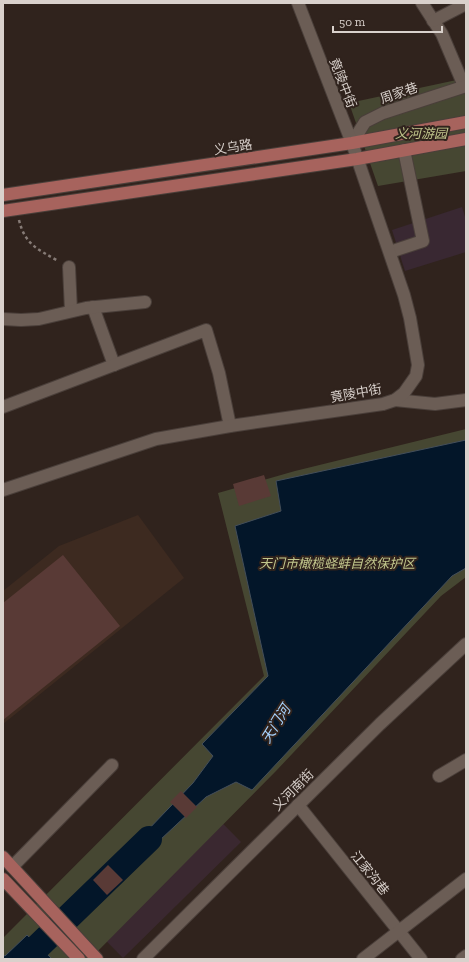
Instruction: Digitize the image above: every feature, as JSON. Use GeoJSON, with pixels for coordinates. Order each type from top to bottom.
{"type":"FeatureCollection","features":[{"type":"Feature","properties":{"kind":"main road","name":"义乌路"},"geometry":{"type":"LineString","coordinates":[[3,195],[352,143],[466,122]]}},
{"type":"Feature","properties":{"kind":"main road"},"geometry":{"type":"LineString","coordinates":[[3,212],[357,158],[466,139]]}},
{"type":"Feature","properties":{"kind":"main road"},"geometry":{"type":"LineString","coordinates":[[3,857],[97,959]]}},
{"type":"Feature","properties":{"kind":"main road"},"geometry":{"type":"LineString","coordinates":[[3,879],[79,959]]}},
{"type":"Feature","properties":{"kind":"street","name":"竟陵中街"},"geometry":{"type":"LineString","coordinates":[[3,490],[141,443],[171,435],[383,404],[396,400],[411,385],[416,376],[418,365],[410,318],[390,252],[352,143],[298,3]]}},
{"type":"Feature","properties":{"kind":"street"},"geometry":{"type":"LineString","coordinates":[[422,3],[442,34],[465,86]]}},
{"type":"Feature","properties":{"kind":"street"},"geometry":{"type":"LineString","coordinates":[[433,20],[466,4]]}},
{"type":"Feature","properties":{"kind":"street","name":"周家巷"},"geometry":{"type":"LineString","coordinates":[[352,143],[365,122],[383,113],[465,86]]}},
{"type":"Feature","properties":{"kind":"street"},"geometry":{"type":"LineString","coordinates":[[390,252],[423,241],[404,150]]}},
{"type":"Feature","properties":{"kind":"street"},"geometry":{"type":"LineString","coordinates":[[69,267],[71,310]]}},
{"type":"Feature","properties":{"kind":"street"},"geometry":{"type":"LineString","coordinates":[[3,319],[39,319],[71,310],[145,302]]}},
{"type":"Feature","properties":{"kind":"street"},"geometry":{"type":"LineString","coordinates":[[93,307],[114,365]]}},
{"type":"Feature","properties":{"kind":"street"},"geometry":{"type":"LineString","coordinates":[[3,407],[206,330],[219,373],[230,426]]}},
{"type":"Feature","properties":{"kind":"street"},"geometry":{"type":"LineString","coordinates":[[396,400],[435,404],[466,400]]}},
{"type":"Feature","properties":{"kind":"street","name":"义河南街"},"geometry":{"type":"LineString","coordinates":[[144,959],[380,724],[466,644]]}},
{"type":"Feature","properties":{"kind":"street"},"geometry":{"type":"LineString","coordinates":[[439,776],[466,760]]}},
{"type":"Feature","properties":{"kind":"street"},"geometry":{"type":"LineString","coordinates":[[12,867],[112,765]]}},
{"type":"Feature","properties":{"kind":"street","name":"江家沟巷"},"geometry":{"type":"LineString","coordinates":[[298,805],[421,959]]}},
{"type":"Feature","properties":{"kind":"street"},"geometry":{"type":"LineString","coordinates":[[363,959],[466,879]]}},
{"type":"Feature","properties":{"kind":"street"},"geometry":{"type":"LineString","coordinates":[[462,959],[466,956]]}},
{"type":"Feature","properties":{"kind":"path"},"geometry":{"type":"LineString","coordinates":[[17,209],[25,237],[35,247],[69,267]]}},
{"type":"Feature","properties":{"kind":"shaded area"},"geometry":{"type":"Polygon","coordinates":[[[462,207],[466,220],[466,252],[405,271],[392,230],[462,207]]]}},
{"type":"Feature","properties":{"kind":"shaded area"},"geometry":{"type":"Polygon","coordinates":[[[138,515],[184,578],[3,724],[3,591],[59,546],[138,515]]]}},
{"type":"Feature","properties":{"kind":"shaded area"},"geometry":{"type":"Polygon","coordinates":[[[174,774],[241,842],[123,958],[56,890],[174,774]]]}},
{"type":"Feature","properties":{"kind":"green space","name":"义河游园"},"geometry":{"type":"Polygon","coordinates":[[[466,78],[466,171],[378,186],[349,103],[466,78]]]}},
{"type":"Feature","properties":{"kind":"green space","name":"天门市橄榄蛏蚌自然保护区"},"geometry":{"type":"Polygon","coordinates":[[[466,429],[466,577],[441,596],[276,771],[90,959],[3,959],[3,937],[264,676],[218,493],[295,471],[466,429]]]}},
{"type":"Feature","properties":{"kind":"water","name":"天门市橄榄蛏蚌自然保护区"},"geometry":{"type":"Polygon","coordinates":[[[466,440],[466,568],[452,576],[252,790],[236,782],[206,797],[129,869],[119,860],[193,783],[213,756],[202,744],[268,676],[235,526],[281,511],[276,481],[466,440]]]}},
{"type":"Feature","properties":{"kind":"water"},"geometry":{"type":"Polygon","coordinates":[[[27,935],[51,958],[3,959],[3,955],[5,956],[27,935]]]}},
{"type":"Feature","properties":{"kind":"building"},"geometry":{"type":"Polygon","coordinates":[[[264,475],[271,496],[239,506],[233,484],[264,475]]]}},
{"type":"Feature","properties":{"kind":"building"},"geometry":{"type":"Polygon","coordinates":[[[63,555],[120,626],[3,720],[3,603],[63,555]]]}},
{"type":"Feature","properties":{"kind":"building"},"geometry":{"type":"Polygon","coordinates":[[[181,791],[197,807],[186,818],[170,802],[181,791]]]}},
{"type":"Feature","properties":{"kind":"building"},"geometry":{"type":"Polygon","coordinates":[[[108,865],[123,880],[107,895],[93,880],[108,865]]]}},
{"type":"Feature","properties":{"kind":"waterway","name":"天门河"},"geometry":{"type":"LineString","coordinates":[[25,959],[149,839]]}}]}
